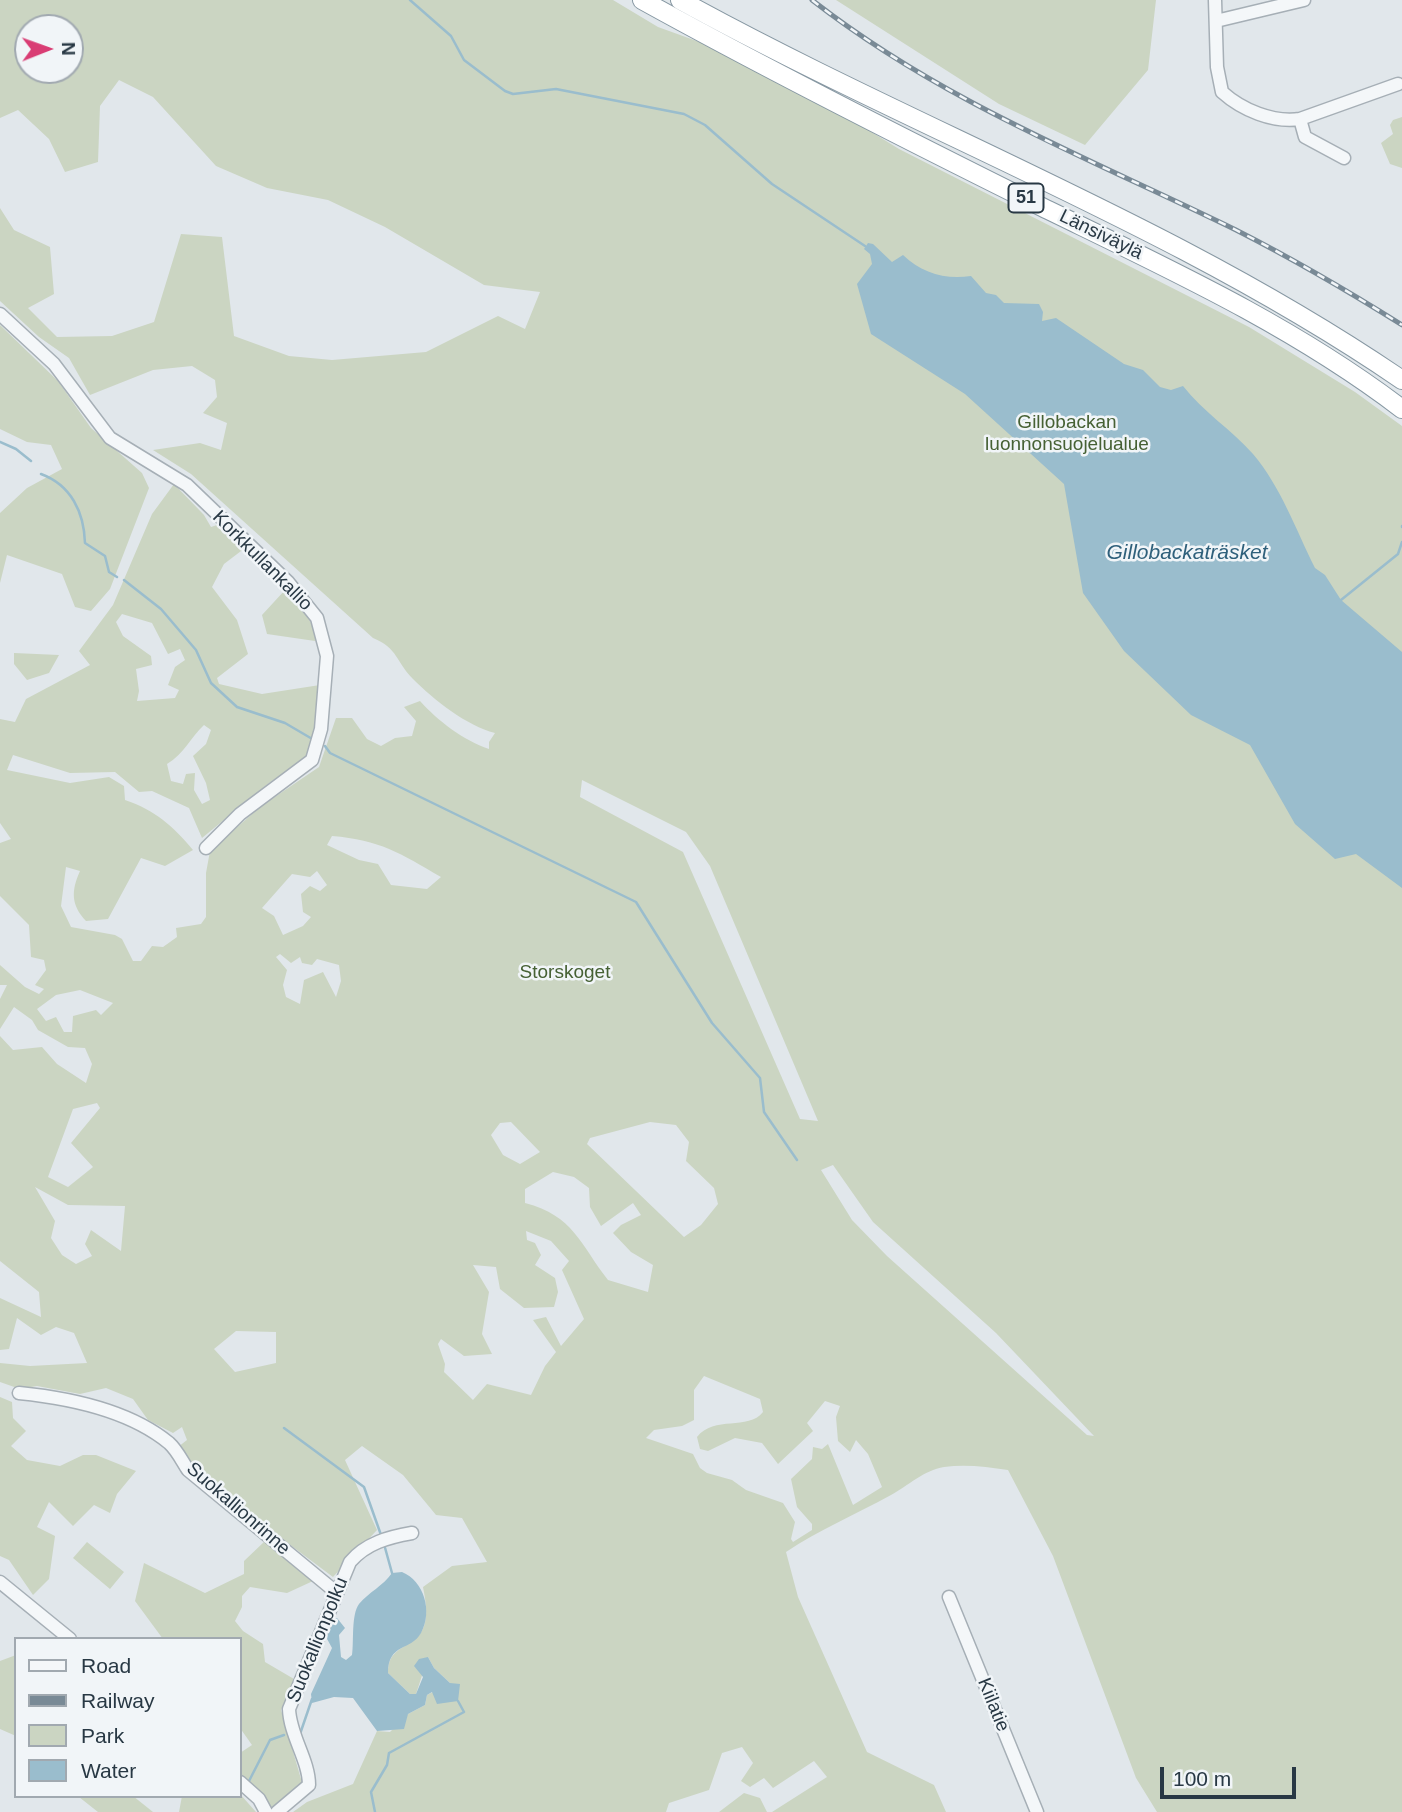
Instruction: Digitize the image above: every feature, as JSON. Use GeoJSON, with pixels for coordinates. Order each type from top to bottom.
{"type":"FeatureCollection","features":[{"type":"Feature","properties":{"kind":"highway","name":"Länsiväylä"},"geometry":{"type":"LineString","coordinates":[[642,0],[767,69],[1229,300],[1342,368],[1402,409]]}},
{"type":"Feature","properties":{"kind":"highway","name":"Länsiväylä"},"geometry":{"type":"LineString","coordinates":[[680,0],[766,47],[1029,173],[1235,277],[1313,322],[1402,380]]}},
{"type":"Feature","properties":{"kind":"street"},"geometry":{"type":"LineString","coordinates":[[1215,0],[1217,68],[1222,92],[1270,119],[1285,121],[1300,118],[1393,90]]}},
{"type":"Feature","properties":{"kind":"street"},"geometry":{"type":"LineString","coordinates":[[1216,21],[1304,0]]}},
{"type":"Feature","properties":{"kind":"street"},"geometry":{"type":"LineString","coordinates":[[1300,118],[1306,137],[1345,158]]}},
{"type":"Feature","properties":{"kind":"street","name":"Korkkullankallio"},"geometry":{"type":"LineString","coordinates":[[0,314],[54,365],[110,438],[187,485],[307,602],[317,618],[327,656],[327,681],[321,729],[312,760],[240,814],[206,848]]}},
{"type":"Feature","properties":{"kind":"street","name":"Suokallionrinne"},"geometry":{"type":"LineString","coordinates":[[19,1393],[72,1400],[127,1419],[162,1438],[171,1445],[188,1470],[337,1593]]}},
{"type":"Feature","properties":{"kind":"street","name":"Suokallionpolku"},"geometry":{"type":"LineString","coordinates":[[277,1812],[309,1785],[309,1774],[302,1764],[289,1722],[289,1709],[337,1593],[358,1552],[385,1539],[412,1533]]}},
{"type":"Feature","properties":{"kind":"street"},"geometry":{"type":"LineString","coordinates":[[0,1583],[68,1637]]}},
{"type":"Feature","properties":{"kind":"street","name":"Kiilatie"},"geometry":{"type":"LineString","coordinates":[[949,1597],[1037,1812]]}},
{"type":"Feature","properties":{"kind":"street"},"geometry":{"type":"LineString","coordinates":[[242,1784],[259,1799],[266,1812]]}},
{"type":"Feature","properties":{"kind":"green space"},"geometry":{"type":"Polygon","coordinates":[[[0,0],[613,0],[658,27],[763,65],[899,149],[1249,327],[1355,392],[1402,426],[1402,1812],[1157,1812],[1136,1778],[1053,1556],[1008,1470],[960,1466],[930,1471],[786,1552],[798,1597],[867,1752],[934,1785],[946,1812],[772,1812],[827,1777],[814,1761],[773,1788],[764,1778],[750,1787],[741,1781],[753,1763],[742,1747],[722,1753],[709,1790],[669,1803],[666,1812],[293,1812],[307,1802],[353,1784],[377,1731],[390,1732],[408,1714],[425,1705],[427,1695],[450,1683],[434,1668],[428,1657],[416,1694],[410,1694],[388,1673],[389,1665],[394,1654],[422,1631],[426,1613],[423,1587],[452,1566],[487,1562],[462,1518],[436,1515],[403,1475],[362,1446],[345,1460],[377,1530],[333,1577],[257,1520],[193,1465],[178,1447],[187,1440],[182,1427],[173,1433],[148,1420],[133,1399],[106,1388],[80,1394],[37,1386],[20,1389],[0,1382],[0,1363],[30,1366],[87,1363],[74,1333],[56,1327],[41,1335],[17,1318],[9,1349],[0,1350],[0,1298],[41,1317],[39,1292],[0,1261],[0,1036],[13,1050],[42,1047],[57,1064],[86,1083],[92,1064],[85,1048],[68,1047],[38,1030],[32,1020],[14,1007],[0,1029],[0,999],[7,985],[0,985],[0,965],[25,987],[39,994],[44,989],[35,985],[46,970],[44,960],[31,957],[29,925],[0,896],[0,843],[11,839],[0,823],[0,719],[15,722],[26,699],[90,665],[79,651],[113,605],[152,514],[174,484],[204,515],[211,527],[217,525],[245,548],[224,564],[212,587],[237,620],[248,654],[217,678],[219,684],[262,694],[320,685],[316,726],[306,758],[269,783],[202,838],[189,808],[152,791],[139,792],[115,772],[70,773],[13,755],[7,770],[70,783],[109,777],[124,786],[125,800],[163,820],[193,850],[165,866],[141,858],[108,919],[86,921],[81,915],[74,898],[80,871],[66,867],[61,906],[71,927],[115,935],[122,939],[133,961],[141,961],[152,946],[163,947],[177,937],[176,928],[201,924],[206,917],[206,873],[210,851],[260,807],[319,767],[336,718],[352,718],[367,739],[381,746],[395,738],[412,736],[416,721],[404,707],[420,701],[452,729],[479,745],[489,749],[489,742],[495,733],[473,725],[431,695],[407,673],[387,646],[373,638],[191,474],[153,450],[200,443],[221,450],[227,423],[203,413],[217,397],[215,380],[192,366],[153,370],[90,395],[69,358],[39,337],[0,301],[0,208],[14,230],[50,247],[54,294],[28,308],[57,337],[112,336],[154,322],[181,234],[222,237],[234,336],[289,356],[332,360],[426,352],[498,316],[525,329],[540,292],[484,285],[385,227],[328,200],[267,188],[216,166],[153,97],[119,80],[100,106],[98,162],[65,172],[49,139],[18,110],[0,118],[0,0]],[[122,614],[116,622],[123,636],[151,656],[152,665],[136,669],[139,691],[137,701],[175,698],[179,690],[168,685],[175,667],[185,660],[180,649],[168,654],[152,623],[122,614]],[[204,725],[178,756],[167,764],[171,781],[183,784],[186,774],[195,773],[194,790],[202,804],[210,800],[206,783],[193,756],[206,744],[211,730],[204,725]],[[582,780],[580,797],[683,852],[800,1119],[818,1121],[710,866],[686,832],[582,780]],[[332,836],[327,845],[359,860],[378,864],[391,885],[427,889],[441,877],[377,844],[332,836]],[[317,871],[310,877],[292,874],[262,908],[274,916],[283,935],[303,926],[311,917],[303,912],[301,894],[310,886],[320,891],[327,885],[317,871]],[[280,954],[276,957],[287,970],[283,985],[286,997],[300,1004],[304,980],[323,972],[336,997],[341,981],[339,965],[317,959],[312,965],[302,963],[300,957],[291,963],[280,954]],[[80,990],[56,995],[37,1009],[46,1021],[56,1017],[64,1032],[72,1032],[73,1016],[96,1010],[101,1015],[113,1003],[80,990]],[[97,1103],[73,1109],[48,1177],[68,1187],[93,1167],[71,1143],[100,1108],[97,1103]],[[511,1122],[500,1123],[491,1135],[503,1155],[520,1164],[540,1152],[511,1122]],[[650,1122],[590,1138],[587,1144],[684,1237],[701,1225],[718,1204],[714,1188],[686,1161],[689,1142],[676,1125],[650,1122]],[[833,1165],[821,1170],[852,1220],[887,1256],[1087,1435],[1094,1436],[996,1333],[873,1222],[833,1165]],[[553,1172],[525,1189],[525,1203],[555,1215],[565,1224],[608,1280],[648,1292],[653,1265],[631,1252],[613,1233],[621,1225],[641,1215],[633,1203],[601,1226],[590,1207],[589,1188],[574,1177],[553,1172]],[[35,1187],[55,1221],[51,1238],[62,1255],[76,1264],[92,1256],[85,1244],[91,1230],[121,1251],[125,1206],[68,1205],[35,1187]],[[526,1231],[527,1240],[535,1243],[541,1255],[535,1265],[555,1278],[558,1292],[554,1307],[524,1308],[500,1289],[496,1267],[473,1265],[489,1292],[482,1334],[492,1354],[464,1356],[441,1339],[438,1344],[445,1364],[444,1372],[473,1400],[487,1384],[531,1395],[545,1366],[556,1352],[533,1320],[546,1317],[561,1346],[584,1319],[562,1270],[569,1261],[551,1241],[526,1231]],[[236,1331],[214,1349],[235,1372],[276,1363],[276,1332],[236,1331]],[[704,1376],[694,1390],[694,1420],[682,1426],[654,1430],[646,1438],[693,1454],[700,1468],[707,1473],[732,1480],[746,1490],[783,1503],[795,1522],[791,1539],[793,1542],[812,1530],[812,1524],[797,1507],[791,1479],[812,1459],[813,1447],[822,1449],[828,1444],[853,1505],[882,1487],[868,1454],[856,1440],[850,1452],[838,1441],[836,1417],[840,1406],[825,1401],[807,1423],[813,1431],[778,1464],[762,1443],[735,1438],[708,1451],[700,1449],[697,1437],[704,1430],[721,1424],[749,1421],[763,1412],[760,1399],[704,1376]]]}},
{"type":"Feature","properties":{"kind":"green space"},"geometry":{"type":"Polygon","coordinates":[[[836,0],[1156,0],[1148,70],[1085,145],[999,104],[836,0]]]}},
{"type":"Feature","properties":{"kind":"green space"},"geometry":{"type":"Polygon","coordinates":[[[1402,117],[1402,168],[1390,164],[1381,143],[1393,134],[1390,125],[1393,120],[1402,117]]]}},
{"type":"Feature","properties":{"kind":"green space"},"geometry":{"type":"Polygon","coordinates":[[[0,325],[58,381],[91,428],[142,473],[149,488],[110,589],[91,611],[75,607],[62,574],[7,555],[0,583],[0,513],[27,488],[62,469],[51,445],[27,442],[0,429],[0,325]]]}},
{"type":"Feature","properties":{"kind":"green space"},"geometry":{"type":"Polygon","coordinates":[[[285,590],[301,605],[319,637],[315,641],[267,634],[262,615],[285,590]]]}},
{"type":"Feature","properties":{"kind":"green space"},"geometry":{"type":"Polygon","coordinates":[[[14,653],[59,655],[49,673],[27,680],[14,664],[14,653]]]}},
{"type":"Feature","properties":{"kind":"green space"},"geometry":{"type":"Polygon","coordinates":[[[0,1397],[12,1402],[13,1418],[26,1431],[11,1446],[27,1460],[60,1466],[83,1455],[96,1455],[136,1471],[117,1494],[110,1513],[94,1505],[73,1526],[49,1502],[37,1527],[55,1536],[49,1579],[33,1595],[9,1560],[0,1556],[0,1397]]]}},
{"type":"Feature","properties":{"kind":"green space"},"geometry":{"type":"Polygon","coordinates":[[[265,1541],[313,1581],[287,1593],[250,1587],[242,1596],[242,1607],[235,1621],[243,1631],[263,1644],[265,1662],[294,1679],[281,1710],[303,1786],[270,1808],[242,1779],[242,1752],[252,1745],[242,1731],[242,1637],[162,1637],[135,1601],[144,1563],[205,1593],[244,1574],[244,1561],[265,1541]]]}},
{"type":"Feature","properties":{"kind":"green space"},"geometry":{"type":"Polygon","coordinates":[[[87,1542],[124,1572],[110,1589],[73,1558],[87,1542]]]}},
{"type":"Feature","properties":{"kind":"green space"},"geometry":{"type":"Polygon","coordinates":[[[14,1656],[14,1735],[0,1729],[0,1661],[14,1656]]]}},
{"type":"Feature","properties":{"kind":"green space"},"geometry":{"type":"Polygon","coordinates":[[[744,1793],[760,1798],[767,1812],[719,1812],[744,1793]]]}},
{"type":"Feature","properties":{"kind":"green space"},"geometry":{"type":"Polygon","coordinates":[[[242,1796],[256,1812],[179,1812],[182,1798],[242,1796]]]}},
{"type":"Feature","properties":{"kind":"green space"},"geometry":{"type":"Polygon","coordinates":[[[80,1798],[136,1798],[153,1812],[98,1812],[80,1798]]]}},
{"type":"Feature","properties":{"kind":"water","name":"Gillobackaträsket"},"geometry":{"type":"Polygon","coordinates":[[[868,243],[873,244],[892,262],[903,255],[934,274],[971,276],[986,293],[996,295],[1004,303],[1039,304],[1043,312],[1042,321],[1056,318],[1124,364],[1143,370],[1160,387],[1171,390],[1183,386],[1253,454],[1280,495],[1315,568],[1325,575],[1341,600],[1402,652],[1402,888],[1356,854],[1335,859],[1295,824],[1250,745],[1191,715],[1124,651],[1083,593],[1064,484],[965,394],[871,334],[857,284],[872,264],[870,254],[864,249],[868,243]]]}},
{"type":"Feature","properties":{"kind":"water"},"geometry":{"type":"Polygon","coordinates":[[[402,1572],[410,1576],[421,1589],[426,1606],[425,1624],[417,1639],[392,1657],[388,1673],[410,1694],[416,1694],[423,1677],[414,1666],[419,1659],[428,1657],[434,1668],[450,1683],[460,1684],[458,1701],[437,1704],[432,1692],[427,1695],[425,1705],[408,1714],[404,1729],[377,1731],[353,1698],[334,1697],[312,1703],[311,1694],[332,1648],[326,1637],[326,1622],[337,1618],[345,1628],[339,1635],[341,1657],[346,1660],[352,1655],[354,1621],[359,1604],[392,1573],[402,1572]]]}},
{"type":"Feature","properties":{"kind":"waterway"},"geometry":{"type":"LineString","coordinates":[[410,0],[451,36],[464,60],[505,91],[513,94],[556,89],[684,114],[705,125],[772,184],[865,246]]}},
{"type":"Feature","properties":{"kind":"waterway"},"geometry":{"type":"LineString","coordinates":[[0,442],[16,449],[31,461]]}},
{"type":"Feature","properties":{"kind":"waterway"},"geometry":{"type":"LineString","coordinates":[[41,474],[68,492],[79,510],[85,543],[105,556],[109,572],[117,577]]}},
{"type":"Feature","properties":{"kind":"waterway"},"geometry":{"type":"LineString","coordinates":[[1341,600],[1398,554],[1402,542]]}},
{"type":"Feature","properties":{"kind":"waterway"},"geometry":{"type":"LineString","coordinates":[[124,580],[161,609],[196,650],[211,683],[237,707],[285,723],[314,740]]}},
{"type":"Feature","properties":{"kind":"waterway"},"geometry":{"type":"LineString","coordinates":[[325,746],[330,753],[636,902],[712,1023],[760,1078],[764,1112],[797,1160]]}},
{"type":"Feature","properties":{"kind":"waterway"},"geometry":{"type":"LineString","coordinates":[[284,1428],[364,1487],[381,1535]]}},
{"type":"Feature","properties":{"kind":"waterway"},"geometry":{"type":"LineString","coordinates":[[384,1544],[392,1573]]}},
{"type":"Feature","properties":{"kind":"waterway"},"geometry":{"type":"LineString","coordinates":[[300,1734],[312,1699]]}},
{"type":"Feature","properties":{"kind":"waterway"},"geometry":{"type":"LineString","coordinates":[[375,1812],[371,1792],[387,1765],[389,1753],[464,1712],[458,1701]]}},
{"type":"Feature","properties":{"kind":"waterway"},"geometry":{"type":"LineString","coordinates":[[248,1783],[270,1740],[284,1735]]}},
{"type":"Feature","properties":{"kind":"railway"},"geometry":{"type":"LineString","coordinates":[[812,0],[862,36],[965,99],[1236,230],[1402,325]]}},
{"type":"Feature","properties":{"kind":"park label","name":"Gillobackan luonnonsuojelualue"},"geometry":{"type":"Point","coordinates":[1067,434]}},
{"type":"Feature","properties":{"kind":"park label","name":"Storskoget"},"geometry":{"type":"Point","coordinates":[565,973]}}]}
